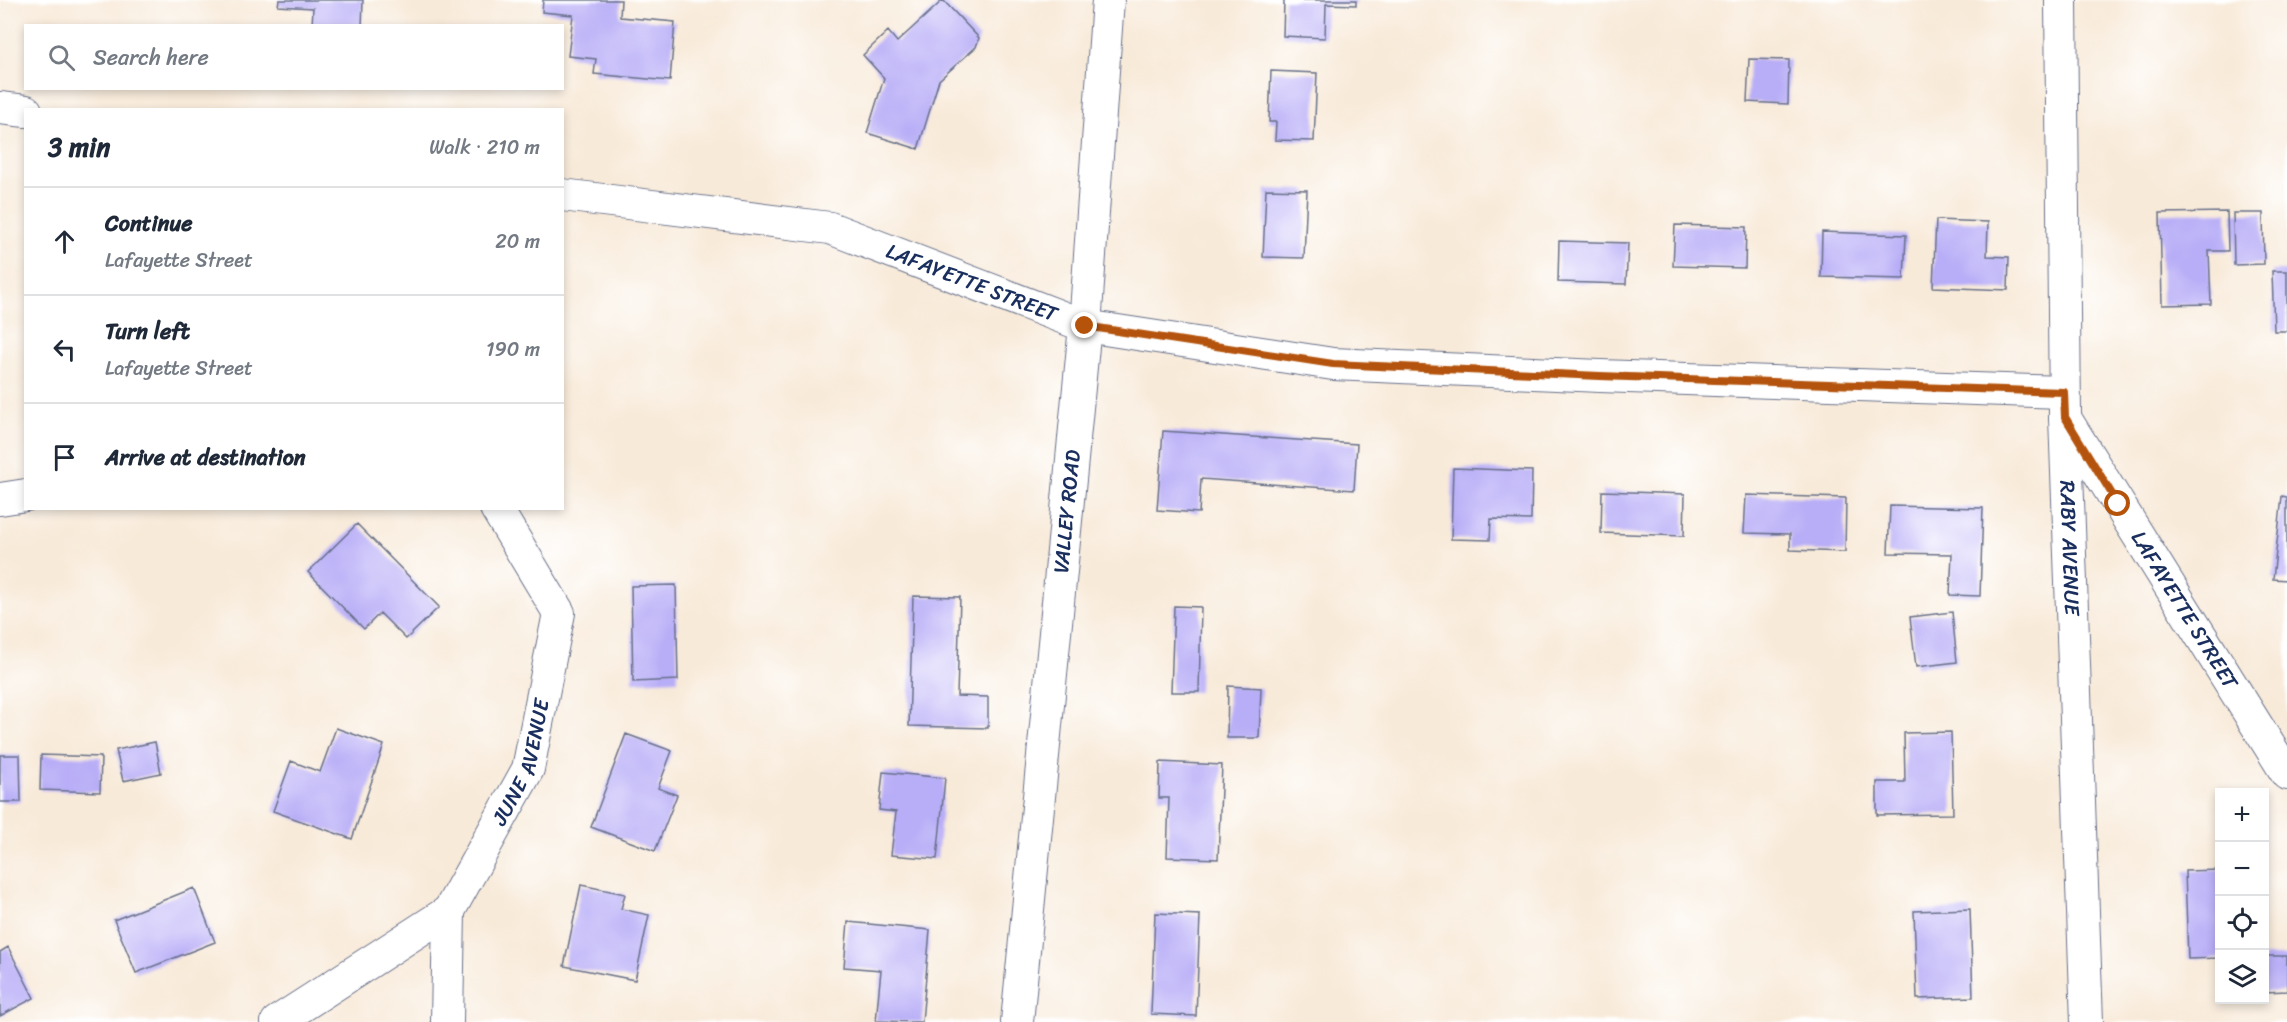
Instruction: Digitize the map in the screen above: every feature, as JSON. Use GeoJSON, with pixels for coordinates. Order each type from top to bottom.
{"type":"FeatureCollection","features":[{"type":"Feature","properties":{"kind":"street","name":"VALLEY ROAD"},"geometry":{"type":"LineString","coordinates":[[1017,1022],[1085,326],[1108,0]]}},
{"type":"Feature","properties":{"kind":"street","name":"RABY AVENUE"},"geometry":{"type":"LineString","coordinates":[[2061,0],[2064,405],[2087,1022]]}},
{"type":"Feature","properties":{"kind":"street"},"geometry":{"type":"LineString","coordinates":[[0,108],[24,111]]}},
{"type":"Feature","properties":{"kind":"street","name":"LAFAYETTE STREET"},"geometry":{"type":"LineString","coordinates":[[564,195],[830,228],[1085,326],[1333,364],[1600,376],[2064,405],[2287,774]]}},
{"type":"Feature","properties":{"kind":"street"},"geometry":{"type":"LineString","coordinates":[[0,499],[24,495]]}},
{"type":"Feature","properties":{"kind":"street","name":"JUNE AVENUE"},"geometry":{"type":"LineString","coordinates":[[447,1022],[449,910],[528,769],[559,613],[497,510]]}},
{"type":"Feature","properties":{"kind":"street"},"geometry":{"type":"LineString","coordinates":[[277,1022],[449,910]]}},
{"type":"Feature","properties":{"kind":"building"},"geometry":{"type":"Polygon","coordinates":[[[279,0],[363,0],[362,24],[312,24],[313,8],[278,6],[279,0]]]}},
{"type":"Feature","properties":{"kind":"building"},"geometry":{"type":"Polygon","coordinates":[[[543,0],[621,0],[620,17],[675,22],[670,81],[594,74],[596,59],[568,56],[573,15],[542,12],[543,0]]]}},
{"type":"Feature","properties":{"kind":"building"},"geometry":{"type":"Polygon","coordinates":[[[943,0],[979,38],[976,47],[939,80],[918,149],[867,133],[884,78],[863,55],[888,31],[897,42],[943,0]]]}},
{"type":"Feature","properties":{"kind":"building"},"geometry":{"type":"Polygon","coordinates":[[[1284,0],[1356,0],[1356,5],[1326,4],[1325,38],[1283,36],[1284,0]]]}},
{"type":"Feature","properties":{"kind":"building"},"geometry":{"type":"Polygon","coordinates":[[[1749,59],[1789,60],[1788,104],[1747,102],[1749,59]]]}},
{"type":"Feature","properties":{"kind":"building"},"geometry":{"type":"Polygon","coordinates":[[[1271,71],[1317,73],[1314,141],[1275,140],[1276,122],[1269,122],[1271,71]]]}},
{"type":"Feature","properties":{"kind":"building"},"geometry":{"type":"Polygon","coordinates":[[[1266,189],[1307,190],[1304,258],[1263,257],[1266,189]]]}},
{"type":"Feature","properties":{"kind":"building"},"geometry":{"type":"Polygon","coordinates":[[[2227,212],[2228,251],[2209,251],[2211,304],[2162,305],[2160,213],[2227,212]]]}},
{"type":"Feature","properties":{"kind":"building"},"geometry":{"type":"Polygon","coordinates":[[[2233,213],[2263,213],[2264,264],[2234,265],[2233,213]]]}},
{"type":"Feature","properties":{"kind":"building"},"geometry":{"type":"Polygon","coordinates":[[[1936,220],[1988,222],[1987,256],[2009,257],[2008,290],[1933,287],[1936,220]]]}},
{"type":"Feature","properties":{"kind":"building"},"geometry":{"type":"Polygon","coordinates":[[[1675,225],[1746,227],[1745,268],[1673,266],[1675,225]]]}},
{"type":"Feature","properties":{"kind":"building"},"geometry":{"type":"Polygon","coordinates":[[[1822,232],[1906,235],[1904,279],[1821,277],[1822,232]]]}},
{"type":"Feature","properties":{"kind":"building"},"geometry":{"type":"Polygon","coordinates":[[[1559,241],[1628,243],[1626,284],[1558,282],[1559,241]]]}},
{"type":"Feature","properties":{"kind":"building"},"geometry":{"type":"Polygon","coordinates":[[[2272,271],[2287,271],[2287,331],[2274,331],[2272,271]]]}},
{"type":"Feature","properties":{"kind":"building"},"geometry":{"type":"Polygon","coordinates":[[[1163,431],[1357,444],[1354,490],[1201,479],[1199,513],[1157,510],[1163,431]]]}},
{"type":"Feature","properties":{"kind":"building"},"geometry":{"type":"Polygon","coordinates":[[[1453,468],[1532,471],[1531,520],[1491,519],[1490,540],[1451,539],[1453,468]]]}},
{"type":"Feature","properties":{"kind":"building"},"geometry":{"type":"Polygon","coordinates":[[[1602,491],[1685,494],[1684,536],[1601,533],[1602,491]]]}},
{"type":"Feature","properties":{"kind":"building"},"geometry":{"type":"Polygon","coordinates":[[[1746,495],[1846,498],[1845,552],[1790,550],[1790,534],[1744,533],[1746,495]]]}},
{"type":"Feature","properties":{"kind":"building"},"geometry":{"type":"Polygon","coordinates":[[[2282,496],[2287,497],[2287,580],[2273,579],[2282,496]]]}},
{"type":"Feature","properties":{"kind":"building"},"geometry":{"type":"Polygon","coordinates":[[[1890,506],[1983,508],[1980,596],[1950,595],[1952,554],[1888,553],[1890,506]]]}},
{"type":"Feature","properties":{"kind":"building"},"geometry":{"type":"Polygon","coordinates":[[[357,524],[439,607],[406,639],[380,613],[364,629],[308,572],[357,524]]]}},
{"type":"Feature","properties":{"kind":"building"},"geometry":{"type":"Polygon","coordinates":[[[676,585],[678,680],[633,682],[631,586],[676,585]]]}},
{"type":"Feature","properties":{"kind":"building"},"geometry":{"type":"Polygon","coordinates":[[[913,596],[960,597],[957,696],[988,697],[988,728],[909,726],[913,596]]]}},
{"type":"Feature","properties":{"kind":"building"},"geometry":{"type":"Polygon","coordinates":[[[1174,606],[1201,607],[1199,692],[1171,692],[1174,606]]]}},
{"type":"Feature","properties":{"kind":"building"},"geometry":{"type":"Polygon","coordinates":[[[1952,612],[1957,662],[1916,667],[1910,617],[1952,612]]]}},
{"type":"Feature","properties":{"kind":"building"},"geometry":{"type":"Polygon","coordinates":[[[1228,686],[1261,688],[1259,738],[1227,738],[1228,686]]]}},
{"type":"Feature","properties":{"kind":"building"},"geometry":{"type":"Polygon","coordinates":[[[336,728],[384,745],[352,839],[273,811],[291,761],[320,772],[336,728]]]}},
{"type":"Feature","properties":{"kind":"building"},"geometry":{"type":"Polygon","coordinates":[[[1951,732],[1953,814],[1877,815],[1877,782],[1905,782],[1904,733],[1951,732]]]}},
{"type":"Feature","properties":{"kind":"building"},"geometry":{"type":"Polygon","coordinates":[[[626,734],[672,751],[658,788],[677,795],[655,851],[591,827],[626,734]]]}},
{"type":"Feature","properties":{"kind":"building"},"geometry":{"type":"Polygon","coordinates":[[[155,742],[161,773],[123,781],[116,750],[155,742]]]}},
{"type":"Feature","properties":{"kind":"building"},"geometry":{"type":"Polygon","coordinates":[[[0,755],[20,755],[21,802],[0,802],[0,755]]]}},
{"type":"Feature","properties":{"kind":"building"},"geometry":{"type":"Polygon","coordinates":[[[41,755],[101,757],[100,792],[40,790],[41,755]]]}},
{"type":"Feature","properties":{"kind":"building"},"geometry":{"type":"Polygon","coordinates":[[[1160,762],[1222,765],[1218,859],[1167,857],[1169,798],[1159,798],[1160,762]]]}},
{"type":"Feature","properties":{"kind":"building"},"geometry":{"type":"Polygon","coordinates":[[[883,772],[945,778],[937,859],[891,855],[896,812],[879,810],[883,772]]]}},
{"type":"Feature","properties":{"kind":"building"},"geometry":{"type":"Polygon","coordinates":[[[2215,870],[2215,958],[2188,959],[2185,871],[2215,870]]]}},
{"type":"Feature","properties":{"kind":"building"},"geometry":{"type":"Polygon","coordinates":[[[581,885],[625,894],[621,909],[649,915],[635,980],[564,966],[581,885]]]}},
{"type":"Feature","properties":{"kind":"building"},"geometry":{"type":"Polygon","coordinates":[[[194,888],[215,942],[136,973],[114,920],[194,888]]]}},
{"type":"Feature","properties":{"kind":"building"},"geometry":{"type":"Polygon","coordinates":[[[1970,909],[1973,997],[1917,999],[1914,911],[1970,909]]]}},
{"type":"Feature","properties":{"kind":"building"},"geometry":{"type":"Polygon","coordinates":[[[1155,913],[1200,915],[1196,1016],[1151,1014],[1155,913]]]}},
{"type":"Feature","properties":{"kind":"building"},"geometry":{"type":"Polygon","coordinates":[[[848,922],[930,930],[922,1022],[876,1021],[881,970],[844,967],[848,922]]]}},
{"type":"Feature","properties":{"kind":"building"},"geometry":{"type":"Polygon","coordinates":[[[8,947],[34,998],[0,1016],[0,952],[8,947]]]}},
{"type":"Feature","properties":{"kind":"building"},"geometry":{"type":"Polygon","coordinates":[[[2269,956],[2287,956],[2287,991],[2269,992],[2269,956]]]}},
{"type":"Feature","properties":{"kind":"route"},"geometry":{"type":"LineString","coordinates":[[1085,326],[1333,364],[2064,392],[2065,417],[2118,504]]}}]}
